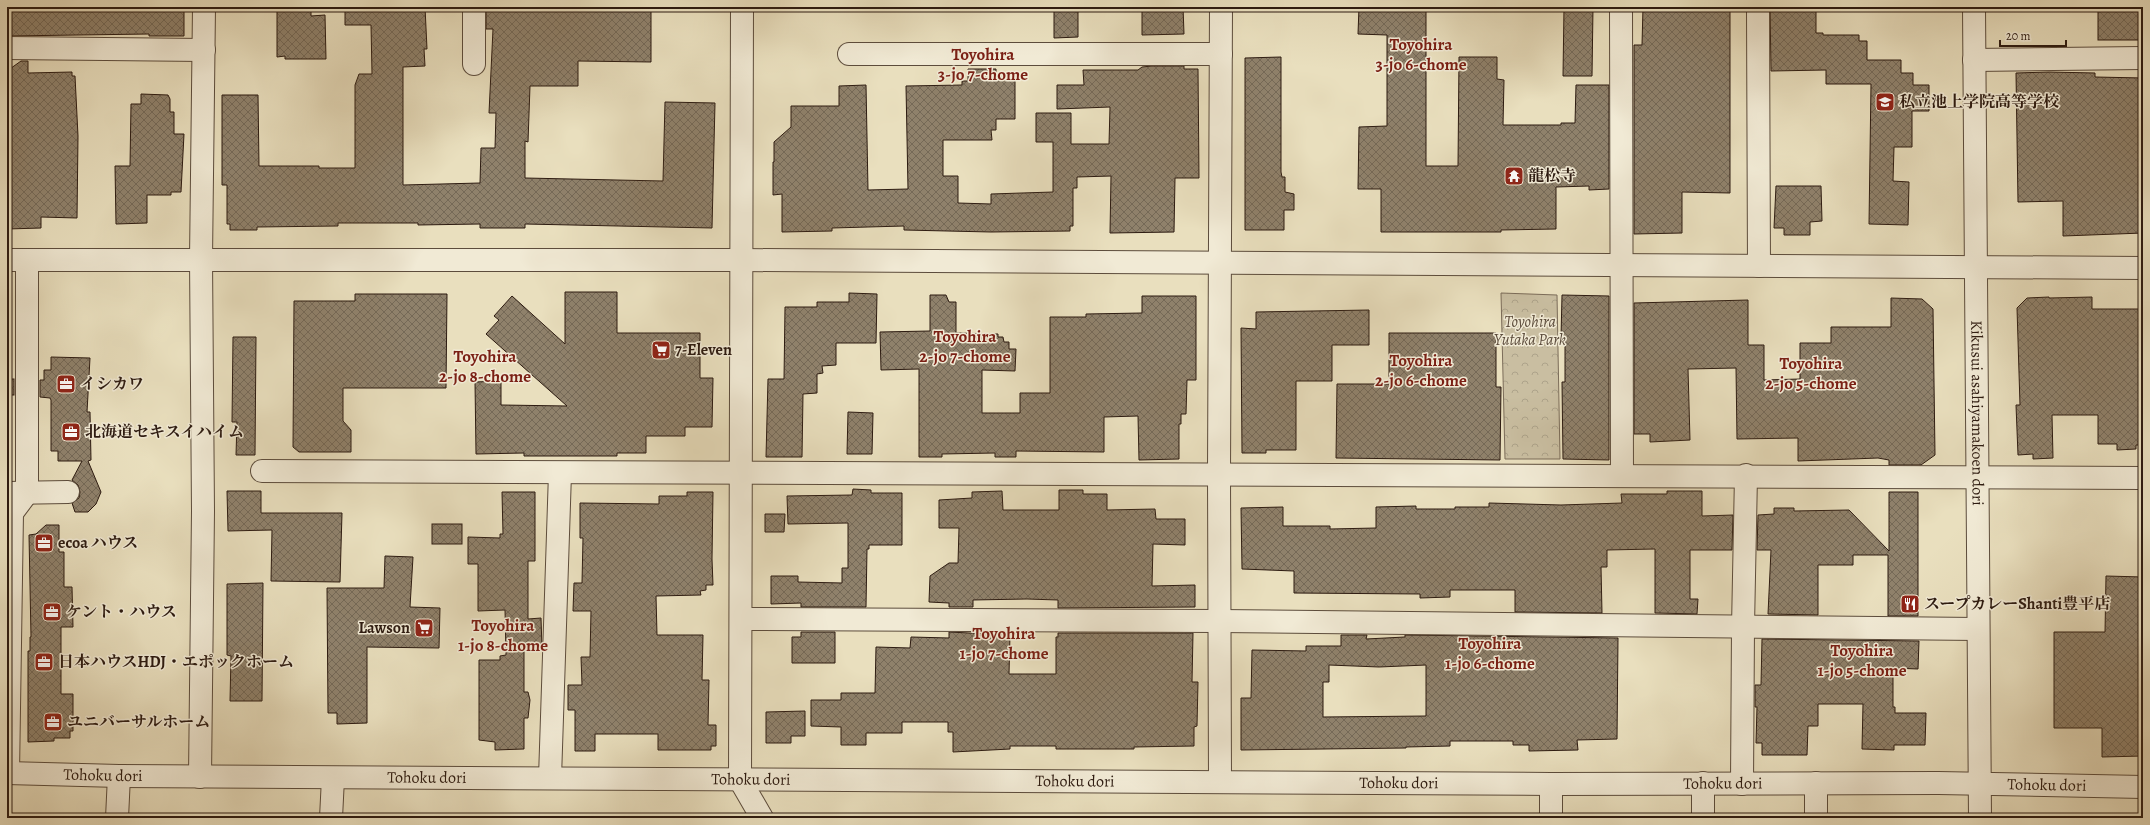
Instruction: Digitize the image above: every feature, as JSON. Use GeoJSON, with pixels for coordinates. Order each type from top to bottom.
{"type":"FeatureCollection","features":[{"type":"Feature","properties":{"kind":"street"},"geometry":{"type":"LineString","coordinates":[[200,777],[203,510],[201,259],[204,7]]}},
{"type":"Feature","properties":{"kind":"street"},"geometry":{"type":"LineString","coordinates":[[474,7],[474,64]]}},
{"type":"Feature","properties":{"kind":"street"},"geometry":{"type":"LineString","coordinates":[[742,7],[742,619],[740,780],[762,818]]}},
{"type":"Feature","properties":{"kind":"street"},"geometry":{"type":"LineString","coordinates":[[1220,782],[1219,474],[1221,7]]}},
{"type":"Feature","properties":{"kind":"street"},"geometry":{"type":"LineString","coordinates":[[1621,7],[1620,266],[1622,476]]}},
{"type":"Feature","properties":{"kind":"street","name":"Kikusui asahiyamakoen dori"},"geometry":{"type":"LineString","coordinates":[[1974,7],[1978,784],[1980,818]]}},
{"type":"Feature","properties":{"kind":"street"},"geometry":{"type":"LineString","coordinates":[[1758,10],[1759,266]]}},
{"type":"Feature","properties":{"kind":"street"},"geometry":{"type":"LineString","coordinates":[[7,48],[204,50]]}},
{"type":"Feature","properties":{"kind":"street"},"geometry":{"type":"LineString","coordinates":[[849,54],[1221,54]]}},
{"type":"Feature","properties":{"kind":"street"},"geometry":{"type":"LineString","coordinates":[[1974,60],[2143,58]]}},
{"type":"Feature","properties":{"kind":"street"},"geometry":{"type":"LineString","coordinates":[[8,773],[12,513],[17,493],[17,260],[741,260],[1220,264],[2143,268]]}},
{"type":"Feature","properties":{"kind":"street"},"geometry":{"type":"LineString","coordinates":[[262,471],[1622,476],[1746,475],[2143,478]]}},
{"type":"Feature","properties":{"kind":"street"},"geometry":{"type":"LineString","coordinates":[[550,778],[560,473]]}},
{"type":"Feature","properties":{"kind":"street"},"geometry":{"type":"LineString","coordinates":[[1742,784],[1746,475]]}},
{"type":"Feature","properties":{"kind":"street"},"geometry":{"type":"LineString","coordinates":[[17,493],[68,492]]}},
{"type":"Feature","properties":{"kind":"street"},"geometry":{"type":"LineString","coordinates":[[742,619],[1219,621],[1978,629]]}},
{"type":"Feature","properties":{"kind":"street","name":"Tohoku dori"},"geometry":{"type":"LineString","coordinates":[[8,773],[119,776],[333,778],[1551,784],[1816,783],[2143,787]]}},
{"type":"Feature","properties":{"kind":"street"},"geometry":{"type":"LineString","coordinates":[[117,818],[119,776]]}},
{"type":"Feature","properties":{"kind":"street"},"geometry":{"type":"LineString","coordinates":[[331,818],[333,778]]}},
{"type":"Feature","properties":{"kind":"street"},"geometry":{"type":"LineString","coordinates":[[1703,783],[1703,818]]}},
{"type":"Feature","properties":{"kind":"street"},"geometry":{"type":"LineString","coordinates":[[1816,783],[1816,818]]}},
{"type":"Feature","properties":{"kind":"street"},"geometry":{"type":"LineString","coordinates":[[1551,784],[1551,818]]}},
{"type":"Feature","properties":{"kind":"green space","name":"Toyohira Yutaka Park"},"geometry":{"type":"Polygon","coordinates":[[[1501,293],[1557,295],[1560,459],[1505,459],[1501,293]]]}},
{"type":"Feature","properties":{"kind":"building"},"geometry":{"type":"Polygon","coordinates":[[[7,7],[184,9],[184,36],[149,36],[149,34],[7,36],[7,7]]]}},
{"type":"Feature","properties":{"kind":"building"},"geometry":{"type":"Polygon","coordinates":[[[277,7],[311,7],[311,16],[325,15],[326,59],[285,59],[285,56],[277,57],[277,7]]]}},
{"type":"Feature","properties":{"kind":"building"},"geometry":{"type":"Polygon","coordinates":[[[345,7],[425,7],[427,49],[424,49],[425,66],[403,67],[403,185],[480,183],[481,148],[495,148],[496,113],[489,113],[493,29],[486,29],[486,7],[646,7],[646,10],[651,10],[651,62],[578,61],[578,86],[530,86],[528,142],[525,141],[525,178],[663,181],[665,102],[715,103],[712,228],[525,224],[525,228],[480,228],[480,224],[418,225],[418,223],[338,223],[338,226],[257,227],[257,230],[230,230],[230,224],[227,224],[227,185],[222,185],[222,95],[258,95],[259,166],[319,166],[319,168],[355,168],[355,85],[359,74],[372,74],[371,25],[345,25],[345,7]]]}},
{"type":"Feature","properties":{"kind":"building"},"geometry":{"type":"Polygon","coordinates":[[[1183,7],[1184,34],[1142,35],[1142,8],[1183,7]]]}},
{"type":"Feature","properties":{"kind":"building"},"geometry":{"type":"Polygon","coordinates":[[[1359,7],[1426,7],[1426,166],[1458,166],[1459,57],[1497,57],[1497,79],[1504,80],[1503,125],[1561,125],[1561,123],[1575,123],[1576,85],[1609,85],[1609,189],[1589,190],[1589,186],[1556,187],[1556,229],[1501,230],[1501,232],[1381,232],[1381,189],[1358,189],[1359,127],[1387,126],[1387,35],[1358,34],[1359,7]]]}},
{"type":"Feature","properties":{"kind":"building"},"geometry":{"type":"Polygon","coordinates":[[[1564,7],[1593,7],[1592,76],[1563,76],[1564,7]]]}},
{"type":"Feature","properties":{"kind":"building"},"geometry":{"type":"Polygon","coordinates":[[[1643,7],[1730,7],[1730,193],[1682,192],[1682,233],[1634,234],[1634,45],[1642,45],[1643,7]]]}},
{"type":"Feature","properties":{"kind":"building"},"geometry":{"type":"Polygon","coordinates":[[[1770,7],[1816,7],[1816,33],[1823,33],[1823,35],[1859,35],[1859,41],[1867,41],[1867,60],[1901,60],[1901,73],[1913,73],[1913,85],[1929,85],[1929,111],[1912,111],[1912,147],[1894,147],[1893,181],[1909,182],[1908,225],[1869,224],[1871,84],[1826,84],[1826,70],[1771,71],[1770,7]]]}},
{"type":"Feature","properties":{"kind":"building"},"geometry":{"type":"Polygon","coordinates":[[[2098,7],[2143,7],[2143,40],[2098,40],[2098,7]]]}},
{"type":"Feature","properties":{"kind":"building"},"geometry":{"type":"Polygon","coordinates":[[[1054,9],[1078,9],[1078,37],[1054,38],[1054,9]]]}},
{"type":"Feature","properties":{"kind":"building"},"geometry":{"type":"Polygon","coordinates":[[[1281,57],[1281,172],[1282,177],[1285,177],[1285,192],[1294,194],[1294,210],[1284,210],[1284,230],[1245,230],[1245,58],[1281,57]]]}},
{"type":"Feature","properties":{"kind":"building"},"geometry":{"type":"Polygon","coordinates":[[[21,61],[28,61],[28,73],[72,72],[72,76],[75,76],[78,136],[77,218],[41,217],[41,228],[7,229],[7,71],[21,61]]]}},
{"type":"Feature","properties":{"kind":"building"},"geometry":{"type":"Polygon","coordinates":[[[1184,66],[1184,69],[1198,69],[1199,178],[1175,178],[1174,232],[1110,233],[1111,176],[1077,177],[1077,188],[1073,188],[1073,226],[1070,226],[1070,231],[991,232],[904,230],[904,226],[832,228],[832,231],[782,232],[782,194],[773,195],[774,142],[791,127],[791,106],[839,106],[839,86],[866,85],[868,190],[908,189],[906,86],[962,85],[962,81],[968,81],[968,69],[996,69],[996,74],[1015,75],[1015,119],[996,119],[996,130],[991,130],[992,140],[943,140],[943,176],[958,176],[958,203],[991,204],[991,194],[1053,192],[1053,142],[1036,142],[1036,113],[1071,113],[1071,144],[1109,144],[1110,107],[1057,109],[1057,85],[1084,85],[1083,70],[1138,70],[1142,67],[1184,66]]]}},
{"type":"Feature","properties":{"kind":"building"},"geometry":{"type":"Polygon","coordinates":[[[2016,73],[2095,73],[2095,77],[2143,78],[2143,233],[2063,236],[2063,201],[2018,202],[2016,73]]]}},
{"type":"Feature","properties":{"kind":"building"},"geometry":{"type":"Polygon","coordinates":[[[141,94],[168,95],[170,99],[170,112],[174,112],[174,134],[184,134],[181,192],[171,192],[171,195],[147,195],[147,223],[116,224],[115,166],[130,166],[131,104],[141,104],[141,94]]]}},
{"type":"Feature","properties":{"kind":"building"},"geometry":{"type":"Polygon","coordinates":[[[1776,186],[1821,186],[1822,221],[1810,222],[1810,235],[1784,235],[1784,228],[1774,228],[1776,186]]]}},
{"type":"Feature","properties":{"kind":"building"},"geometry":{"type":"Polygon","coordinates":[[[565,292],[617,292],[617,333],[700,333],[700,378],[713,378],[712,427],[685,427],[685,436],[646,436],[646,453],[617,453],[617,456],[524,456],[524,453],[476,454],[475,382],[501,381],[501,405],[567,406],[486,334],[499,320],[494,316],[512,296],[565,344],[565,292]]]}},
{"type":"Feature","properties":{"kind":"building"},"geometry":{"type":"Polygon","coordinates":[[[849,293],[877,294],[876,343],[836,343],[836,365],[822,366],[823,373],[817,374],[817,393],[803,394],[802,457],[766,457],[768,379],[784,379],[785,307],[817,307],[817,302],[849,302],[849,293]]]}},
{"type":"Feature","properties":{"kind":"building"},"geometry":{"type":"Polygon","coordinates":[[[355,294],[447,294],[446,388],[343,388],[343,421],[351,430],[351,452],[299,452],[293,447],[294,301],[355,301],[355,294]]]}},
{"type":"Feature","properties":{"kind":"building"},"geometry":{"type":"Polygon","coordinates":[[[930,295],[946,295],[949,302],[956,302],[956,333],[998,334],[998,337],[1003,337],[1004,342],[1009,342],[1009,349],[1016,349],[1015,371],[982,370],[982,413],[1020,413],[1020,393],[1050,393],[1050,317],[1086,317],[1086,314],[1142,313],[1142,296],[1196,296],[1196,380],[1187,380],[1186,414],[1181,414],[1181,424],[1179,424],[1179,459],[1139,460],[1138,416],[1104,417],[1104,452],[1016,451],[1016,457],[995,457],[995,453],[942,454],[942,457],[919,457],[919,369],[881,370],[880,332],[930,331],[930,295]]]}},
{"type":"Feature","properties":{"kind":"building"},"geometry":{"type":"Polygon","coordinates":[[[1562,295],[1609,296],[1609,460],[1563,459],[1562,382],[1565,382],[1565,338],[1561,338],[1562,295]]]}},
{"type":"Feature","properties":{"kind":"building"},"geometry":{"type":"Polygon","coordinates":[[[2092,297],[2092,309],[2143,309],[2143,445],[2136,445],[2136,449],[2117,450],[2117,444],[2098,444],[2098,415],[2052,415],[2053,458],[2033,459],[2033,454],[2018,455],[2016,405],[2020,405],[2017,308],[2027,298],[2092,297]]]}},
{"type":"Feature","properties":{"kind":"building"},"geometry":{"type":"Polygon","coordinates":[[[1891,298],[1922,299],[1933,309],[1935,455],[1921,465],[1889,465],[1889,460],[1878,458],[1798,461],[1798,438],[1737,439],[1736,368],[1688,369],[1690,440],[1650,442],[1650,434],[1634,434],[1634,303],[1748,300],[1748,345],[1764,345],[1764,380],[1800,379],[1800,343],[1831,343],[1831,327],[1891,327],[1891,298]]]}},
{"type":"Feature","properties":{"kind":"building"},"geometry":{"type":"Polygon","coordinates":[[[1369,310],[1369,345],[1332,345],[1332,381],[1296,381],[1296,450],[1266,450],[1266,453],[1242,453],[1241,328],[1256,329],[1256,312],[1369,310]]]}},
{"type":"Feature","properties":{"kind":"building"},"geometry":{"type":"Polygon","coordinates":[[[1389,333],[1496,333],[1496,387],[1501,387],[1500,460],[1336,458],[1337,384],[1389,384],[1389,333]]]}},
{"type":"Feature","properties":{"kind":"building"},"geometry":{"type":"Polygon","coordinates":[[[233,337],[256,337],[255,455],[236,455],[237,422],[232,422],[233,337]]]}},
{"type":"Feature","properties":{"kind":"building"},"geometry":{"type":"Polygon","coordinates":[[[51,357],[90,358],[87,412],[90,412],[91,460],[88,461],[101,492],[96,504],[88,512],[75,512],[72,503],[79,498],[80,492],[78,485],[72,480],[82,461],[58,461],[58,451],[51,451],[51,400],[50,398],[40,397],[40,380],[44,380],[44,370],[51,370],[51,357]]]}},
{"type":"Feature","properties":{"kind":"building"},"geometry":{"type":"Polygon","coordinates":[[[7,379],[14,379],[14,395],[7,395],[7,379]]]}},
{"type":"Feature","properties":{"kind":"building"},"geometry":{"type":"Polygon","coordinates":[[[848,412],[873,413],[872,454],[847,454],[848,412]]]}},
{"type":"Feature","properties":{"kind":"building"},"geometry":{"type":"Polygon","coordinates":[[[853,489],[871,490],[871,493],[902,493],[902,545],[869,545],[869,549],[867,549],[866,607],[801,607],[801,603],[771,604],[771,576],[798,576],[798,582],[842,583],[842,568],[848,568],[848,523],[788,524],[787,496],[852,495],[853,489]]]}},
{"type":"Feature","properties":{"kind":"building"},"geometry":{"type":"Polygon","coordinates":[[[1059,490],[1083,490],[1083,494],[1107,494],[1107,510],[1155,509],[1156,519],[1185,519],[1185,545],[1153,544],[1152,586],[1195,585],[1195,607],[1058,608],[1058,600],[1027,599],[973,600],[973,607],[949,607],[949,603],[929,602],[930,576],[949,563],[958,563],[959,528],[939,528],[939,500],[972,498],[972,492],[1002,491],[1003,510],[1059,510],[1059,490]]]}},
{"type":"Feature","properties":{"kind":"building"},"geometry":{"type":"Polygon","coordinates":[[[227,491],[261,491],[261,513],[342,513],[340,582],[271,581],[272,530],[228,531],[227,491]]]}},
{"type":"Feature","properties":{"kind":"building"},"geometry":{"type":"Polygon","coordinates":[[[1667,491],[1702,491],[1702,516],[1733,515],[1732,550],[1690,550],[1690,599],[1698,599],[1697,614],[1655,613],[1655,549],[1607,550],[1607,567],[1601,567],[1602,613],[1515,612],[1515,590],[1450,590],[1450,597],[1420,598],[1420,594],[1294,593],[1294,571],[1242,569],[1241,508],[1283,507],[1283,526],[1330,526],[1330,529],[1376,528],[1376,507],[1416,506],[1416,509],[1455,509],[1455,507],[1489,507],[1489,503],[1561,505],[1622,503],[1621,494],[1667,494],[1667,491]]]}},
{"type":"Feature","properties":{"kind":"building"},"geometry":{"type":"Polygon","coordinates":[[[502,492],[535,492],[535,561],[528,561],[528,619],[541,618],[542,648],[524,648],[524,692],[528,692],[530,700],[528,718],[524,718],[524,749],[495,750],[495,742],[479,740],[479,660],[500,660],[500,656],[506,655],[505,610],[478,611],[478,564],[468,564],[468,537],[500,538],[500,534],[503,534],[502,492]]]}},
{"type":"Feature","properties":{"kind":"building"},"geometry":{"type":"Polygon","coordinates":[[[687,492],[713,492],[713,585],[706,585],[706,590],[700,591],[701,595],[656,596],[657,635],[703,635],[702,680],[709,680],[708,725],[716,725],[716,746],[711,746],[711,750],[658,750],[658,734],[595,734],[595,751],[575,751],[575,710],[568,710],[568,685],[582,685],[581,657],[590,657],[591,611],[573,611],[574,583],[582,583],[583,538],[580,538],[580,503],[659,504],[659,496],[687,496],[687,492]]]}},
{"type":"Feature","properties":{"kind":"building"},"geometry":{"type":"Polygon","coordinates":[[[1889,492],[1918,492],[1918,616],[1888,616],[1888,555],[1853,555],[1853,565],[1818,565],[1818,615],[1768,614],[1771,550],[1757,550],[1758,515],[1774,514],[1774,508],[1794,508],[1794,511],[1849,510],[1889,551],[1889,492]]]}},
{"type":"Feature","properties":{"kind":"building"},"geometry":{"type":"Polygon","coordinates":[[[765,514],[785,514],[784,532],[765,532],[765,514]]]}},
{"type":"Feature","properties":{"kind":"building"},"geometry":{"type":"Polygon","coordinates":[[[432,524],[462,524],[462,544],[432,544],[432,524]]]}},
{"type":"Feature","properties":{"kind":"building"},"geometry":{"type":"Polygon","coordinates":[[[46,525],[59,525],[59,552],[64,552],[64,587],[72,587],[73,627],[61,627],[61,694],[73,694],[73,731],[70,731],[70,738],[54,738],[54,741],[28,742],[28,651],[30,651],[31,637],[29,535],[36,534],[46,525]]]}},
{"type":"Feature","properties":{"kind":"building"},"geometry":{"type":"Polygon","coordinates":[[[385,556],[413,557],[410,607],[440,608],[439,648],[367,647],[367,723],[337,724],[337,713],[328,713],[327,588],[384,588],[385,556]]]}},
{"type":"Feature","properties":{"kind":"building"},"geometry":{"type":"Polygon","coordinates":[[[2106,576],[2143,577],[2143,683],[2140,683],[2143,756],[2102,757],[2102,728],[2054,728],[2054,632],[2105,632],[2106,576]]]}},
{"type":"Feature","properties":{"kind":"building"},"geometry":{"type":"Polygon","coordinates":[[[263,583],[262,701],[230,701],[231,656],[227,655],[227,584],[263,583]]]}},
{"type":"Feature","properties":{"kind":"building"},"geometry":{"type":"Polygon","coordinates":[[[801,632],[835,632],[835,663],[792,663],[792,637],[801,637],[801,632]]]}},
{"type":"Feature","properties":{"kind":"building"},"geometry":{"type":"Polygon","coordinates":[[[949,632],[1010,635],[1009,674],[1056,674],[1056,637],[1058,637],[1058,633],[1193,633],[1192,682],[1198,682],[1197,726],[1194,727],[1194,746],[1134,747],[1134,749],[1056,749],[1056,746],[1010,746],[1010,749],[953,752],[953,732],[948,732],[948,722],[902,722],[902,733],[866,733],[866,745],[841,745],[841,727],[811,726],[811,700],[841,700],[841,693],[875,693],[876,647],[910,648],[911,637],[949,638],[949,632]]]}},
{"type":"Feature","properties":{"kind":"building"},"geometry":{"type":"Polygon","coordinates":[[[1341,635],[1367,635],[1366,639],[1405,637],[1405,635],[1618,638],[1617,739],[1577,740],[1578,750],[1529,751],[1529,745],[1513,745],[1513,741],[1450,741],[1450,746],[1406,748],[1241,750],[1241,698],[1251,698],[1252,650],[1306,651],[1306,646],[1341,646],[1341,635]],[[1329,665],[1329,682],[1323,682],[1323,717],[1426,716],[1426,665],[1379,667],[1329,665]]]}},
{"type":"Feature","properties":{"kind":"building"},"geometry":{"type":"Polygon","coordinates":[[[1762,639],[1919,641],[1918,669],[1893,668],[1893,707],[1895,707],[1895,713],[1926,713],[1925,745],[1894,745],[1894,750],[1862,749],[1863,704],[1818,704],[1818,726],[1808,726],[1807,755],[1762,755],[1762,743],[1756,743],[1757,707],[1755,707],[1755,685],[1761,685],[1762,639]]]}},
{"type":"Feature","properties":{"kind":"building"},"geometry":{"type":"Polygon","coordinates":[[[805,711],[805,736],[791,736],[791,743],[766,743],[766,712],[805,711]]]}},
{"type":"Feature","properties":{"kind":"place","name":"私立池上学院高等学校"},"geometry":{"type":"Point","coordinates":[1885,102]}},
{"type":"Feature","properties":{"kind":"place","name":"龍松寺"},"geometry":{"type":"Point","coordinates":[1514,176]}},
{"type":"Feature","properties":{"kind":"place","name":"7-Eleven"},"geometry":{"type":"Point","coordinates":[661,350]}},
{"type":"Feature","properties":{"kind":"place","name":"イシカワ"},"geometry":{"type":"Point","coordinates":[66,384]}},
{"type":"Feature","properties":{"kind":"place","name":"北海道セキスイハイム"},"geometry":{"type":"Point","coordinates":[71,432]}},
{"type":"Feature","properties":{"kind":"place","name":"ecoa ハウス"},"geometry":{"type":"Point","coordinates":[44,543]}},
{"type":"Feature","properties":{"kind":"place","name":"スープカレーShanti豊平店"},"geometry":{"type":"Point","coordinates":[1910,604]}},
{"type":"Feature","properties":{"kind":"place","name":"ケント・ハウス"},"geometry":{"type":"Point","coordinates":[52,612]}},
{"type":"Feature","properties":{"kind":"place","name":"Lawson"},"geometry":{"type":"Point","coordinates":[424,628]}},
{"type":"Feature","properties":{"kind":"place","name":"日本ハウスHDJ・エポックホーム"},"geometry":{"type":"Point","coordinates":[44,662]}},
{"type":"Feature","properties":{"kind":"place","name":"ユニバーサルホーム"},"geometry":{"type":"Point","coordinates":[53,722]}},
{"type":"Feature","properties":{"kind":"district","name":"Toyohira 3-jo 6-chome"},"geometry":{"type":"Point","coordinates":[1421,54]}},
{"type":"Feature","properties":{"kind":"district","name":"Toyohira 3-jo 7-chome"},"geometry":{"type":"Point","coordinates":[983,64]}},
{"type":"Feature","properties":{"kind":"district","name":"Toyohira 2-jo 7-chome"},"geometry":{"type":"Point","coordinates":[965,346]}},
{"type":"Feature","properties":{"kind":"district","name":"Toyohira 2-jo 8-chome"},"geometry":{"type":"Point","coordinates":[485,366]}},
{"type":"Feature","properties":{"kind":"district","name":"Toyohira 2-jo 6-chome"},"geometry":{"type":"Point","coordinates":[1421,370]}},
{"type":"Feature","properties":{"kind":"district","name":"Toyohira 2-jo 5-chome"},"geometry":{"type":"Point","coordinates":[1811,373]}},
{"type":"Feature","properties":{"kind":"district","name":"Toyohira 1-jo 8-chome"},"geometry":{"type":"Point","coordinates":[503,635]}},
{"type":"Feature","properties":{"kind":"district","name":"Toyohira 1-jo 7-chome"},"geometry":{"type":"Point","coordinates":[1004,643]}},
{"type":"Feature","properties":{"kind":"district","name":"Toyohira 1-jo 6-chome"},"geometry":{"type":"Point","coordinates":[1490,653]}},
{"type":"Feature","properties":{"kind":"district","name":"Toyohira 1-jo 5-chome"},"geometry":{"type":"Point","coordinates":[1862,660]}}]}
